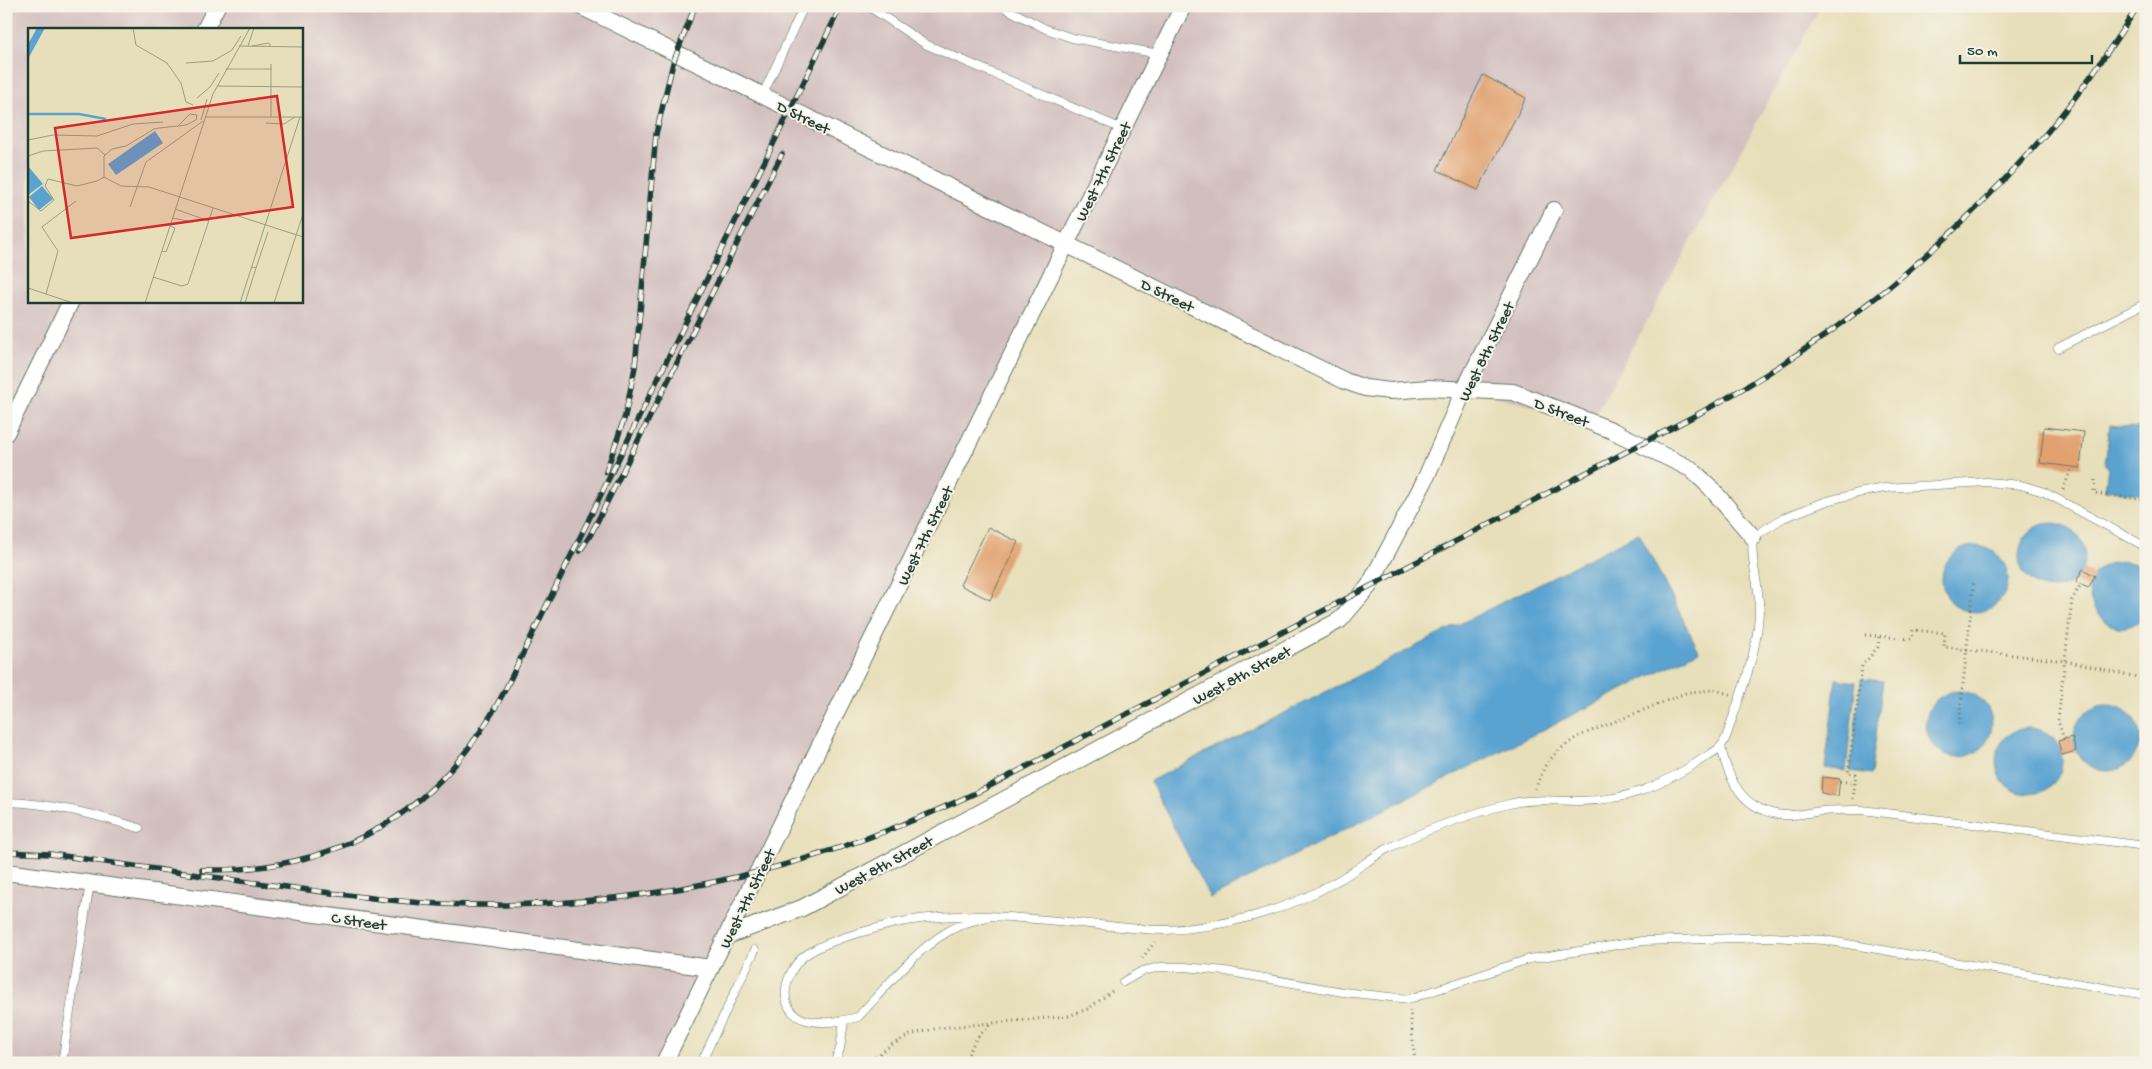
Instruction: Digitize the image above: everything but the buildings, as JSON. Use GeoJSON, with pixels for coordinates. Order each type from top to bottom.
{"type":"FeatureCollection","features":[{"type":"Feature","properties":{"kind":"street"},"geometry":{"type":"LineString","coordinates":[[206,28],[216,6]]}},
{"type":"Feature","properties":{"kind":"street","name":"D Street"},"geometry":{"type":"LineString","coordinates":[[580,6],[1346,381],[1365,388],[1390,391],[1465,388],[1513,392],[1611,430],[1691,469],[1710,487],[1753,537]]}},
{"type":"Feature","properties":{"kind":"street","name":"West 7th Street"},"geometry":{"type":"LineString","coordinates":[[664,1063],[1183,6]]}},
{"type":"Feature","properties":{"kind":"street","name":"West 8th Street"},"geometry":{"type":"LineString","coordinates":[[727,936],[802,908],[1340,620],[1369,586],[1424,482],[1465,388],[1554,210]]}},
{"type":"Feature","properties":{"kind":"street"},"geometry":{"type":"LineString","coordinates":[[6,433],[71,302]]}},
{"type":"Feature","properties":{"kind":"street","name":"C Street"},"geometry":{"type":"LineString","coordinates":[[6,872],[711,968]]}},
{"type":"Feature","properties":{"kind":"lane"},"geometry":{"type":"LineString","coordinates":[[762,96],[804,6]]}},
{"type":"Feature","properties":{"kind":"lane"},"geometry":{"type":"LineString","coordinates":[[868,6],[925,44],[1122,129]]}},
{"type":"Feature","properties":{"kind":"lane"},"geometry":{"type":"LineString","coordinates":[[1001,6],[1046,29],[1072,38],[1160,54]]}},
{"type":"Feature","properties":{"kind":"lane"},"geometry":{"type":"LineString","coordinates":[[2058,348],[2146,303]]}},
{"type":"Feature","properties":{"kind":"lane"},"geometry":{"type":"LineString","coordinates":[[2146,547],[2044,492],[2021,485],[1987,482],[1885,488],[1818,504],[1783,518],[1753,537],[1752,563],[1759,600],[1757,635],[1752,664],[1721,746],[1725,767],[1731,781],[1749,801],[1760,808],[1784,815],[1852,810],[2146,846]]}},
{"type":"Feature","properties":{"kind":"lane"},"geometry":{"type":"LineString","coordinates":[[987,917],[961,924],[924,948],[858,1016],[844,1021],[817,1022],[806,1020],[796,1016],[786,1001],[784,988],[790,973],[805,955],[856,934],[902,920],[934,916],[987,917],[1165,930],[1217,923],[1276,909],[1335,883],[1386,850],[1418,835],[1510,804],[1532,800],[1603,800],[1647,790],[1721,746]]}},
{"type":"Feature","properties":{"kind":"lane"},"geometry":{"type":"LineString","coordinates":[[6,802],[46,805],[99,816],[139,828]]}},
{"type":"Feature","properties":{"kind":"lane"},"geometry":{"type":"LineString","coordinates":[[62,1063],[90,883]]}},
{"type":"Feature","properties":{"kind":"lane"},"geometry":{"type":"LineString","coordinates":[[1123,982],[1142,972],[1161,967],[1186,968],[1225,971],[1343,992],[1409,1000],[1529,958],[1642,941],[1734,937],[1824,940],[2146,995]]}},
{"type":"Feature","properties":{"kind":"lane"},"geometry":{"type":"LineString","coordinates":[[701,1063],[755,950]]}},
{"type":"Feature","properties":{"kind":"lane"},"geometry":{"type":"LineString","coordinates":[[834,1063],[840,1049],[844,1021]]}},
{"type":"Feature","properties":{"kind":"path"},"geometry":{"type":"LineString","coordinates":[[2059,500],[2072,467]]}},
{"type":"Feature","properties":{"kind":"path"},"geometry":{"type":"LineString","coordinates":[[2095,480],[2094,493],[2146,500]]}},
{"type":"Feature","properties":{"kind":"path"},"geometry":{"type":"LineString","coordinates":[[1959,724],[1974,580]]}},
{"type":"Feature","properties":{"kind":"path"},"geometry":{"type":"LineString","coordinates":[[2064,739],[2058,721],[2072,600],[2081,584]]}},
{"type":"Feature","properties":{"kind":"path"},"geometry":{"type":"LineString","coordinates":[[1865,635],[1912,639],[1913,630],[1945,633],[1944,647],[2065,661],[2146,679]]}},
{"type":"Feature","properties":{"kind":"path"},"geometry":{"type":"LineString","coordinates":[[1852,810],[1856,774],[1848,773],[1862,666],[1878,647],[1879,636]]}},
{"type":"Feature","properties":{"kind":"path"},"geometry":{"type":"LineString","coordinates":[[1532,800],[1537,780],[1546,764],[1559,750],[1577,737],[1688,692],[1715,690],[1740,697]]}},
{"type":"Feature","properties":{"kind":"path"},"geometry":{"type":"LineString","coordinates":[[1840,781],[1855,783]]}},
{"type":"Feature","properties":{"kind":"path"},"geometry":{"type":"LineString","coordinates":[[1140,961],[1165,930]]}},
{"type":"Feature","properties":{"kind":"path"},"geometry":{"type":"LineString","coordinates":[[868,1063],[891,1045],[910,1035],[938,1028],[1068,1016],[1088,1009],[1123,982]]}},
{"type":"Feature","properties":{"kind":"path"},"geometry":{"type":"LineString","coordinates":[[1409,1000],[1415,1063]]}},
{"type":"Feature","properties":{"kind":"path"},"geometry":{"type":"LineString","coordinates":[[964,1063],[976,1039],[990,1023]]}},
{"type":"Feature","properties":{"kind":"shaded area"},"geometry":{"type":"Polygon","coordinates":[[[6,6],[1821,6],[1591,422],[1465,388],[1365,388],[1066,245],[711,968],[656,1063],[6,1063],[6,6]]]}},
{"type":"Feature","properties":{"kind":"water"},"geometry":{"type":"Polygon","coordinates":[[[2110,425],[2146,429],[2146,495],[2105,490],[2108,466],[2105,465],[2110,425]]]}},
{"type":"Feature","properties":{"kind":"water"},"geometry":{"type":"Polygon","coordinates":[[[2052,523],[2064,526],[2075,533],[2082,544],[2085,556],[2082,568],[2075,579],[2064,586],[2052,589],[2040,586],[2029,579],[2022,568],[2019,556],[2022,544],[2029,533],[2040,526],[2052,523]]]}},
{"type":"Feature","properties":{"kind":"water"},"geometry":{"type":"Polygon","coordinates":[[[1639,533],[1699,651],[1210,898],[1150,781],[1639,533]]]}},
{"type":"Feature","properties":{"kind":"water"},"geometry":{"type":"Polygon","coordinates":[[[1975,546],[1987,549],[1998,556],[2005,567],[2008,579],[2005,591],[1998,602],[1987,609],[1975,612],[1963,609],[1952,602],[1945,591],[1942,579],[1945,567],[1952,556],[1963,549],[1975,546]]]}},
{"type":"Feature","properties":{"kind":"water"},"geometry":{"type":"Polygon","coordinates":[[[2124,561],[2136,564],[2146,572],[2146,615],[2130,626],[2115,626],[2102,619],[2093,606],[2089,592],[2092,577],[2103,566],[2124,561]]]}},
{"type":"Feature","properties":{"kind":"water"},"geometry":{"type":"Polygon","coordinates":[[[1836,679],[1856,682],[1846,771],[1825,768],[1836,679]]]}},
{"type":"Feature","properties":{"kind":"water"},"geometry":{"type":"Polygon","coordinates":[[[1861,679],[1883,681],[1871,774],[1850,771],[1861,679]]]}},
{"type":"Feature","properties":{"kind":"water"},"geometry":{"type":"Polygon","coordinates":[[[1959,691],[1971,694],[1982,701],[1989,712],[1992,724],[1989,736],[1982,747],[1971,754],[1959,757],[1947,754],[1936,747],[1929,736],[1926,724],[1929,712],[1936,701],[1947,694],[1959,691]]]}},
{"type":"Feature","properties":{"kind":"water"},"geometry":{"type":"Polygon","coordinates":[[[2107,705],[2119,708],[2130,715],[2137,726],[2140,738],[2137,750],[2130,761],[2119,768],[2107,771],[2095,768],[2084,761],[2077,750],[2074,738],[2077,726],[2084,715],[2095,708],[2107,705]]]}},
{"type":"Feature","properties":{"kind":"water"},"geometry":{"type":"Polygon","coordinates":[[[2029,728],[2041,731],[2052,738],[2059,749],[2062,761],[2059,773],[2052,784],[2041,791],[2029,794],[2017,791],[2006,784],[1999,773],[1996,761],[1999,749],[2006,738],[2017,731],[2029,728]]]}},
{"type":"Feature","properties":{"kind":"railway"},"geometry":{"type":"LineString","coordinates":[[606,472],[625,416],[635,367],[656,134],[673,63],[695,6]]}},
{"type":"Feature","properties":{"kind":"railway"},"geometry":{"type":"LineString","coordinates":[[202,870],[252,868],[299,860],[342,846],[381,827],[417,802],[450,770],[479,733],[505,690],[841,6]]}},
{"type":"Feature","properties":{"kind":"railway"},"geometry":{"type":"LineString","coordinates":[[6,852],[50,854],[410,902],[462,905],[555,903],[619,898],[743,876],[804,859],[924,816],[984,789],[1700,413],[1748,386],[1793,357],[1837,327],[1880,294],[1960,225],[2035,146],[2063,113],[2102,60],[2138,6]]}},
{"type":"Feature","properties":{"kind":"railway"},"geometry":{"type":"LineString","coordinates":[[580,551],[591,534],[782,154]]}}]}
